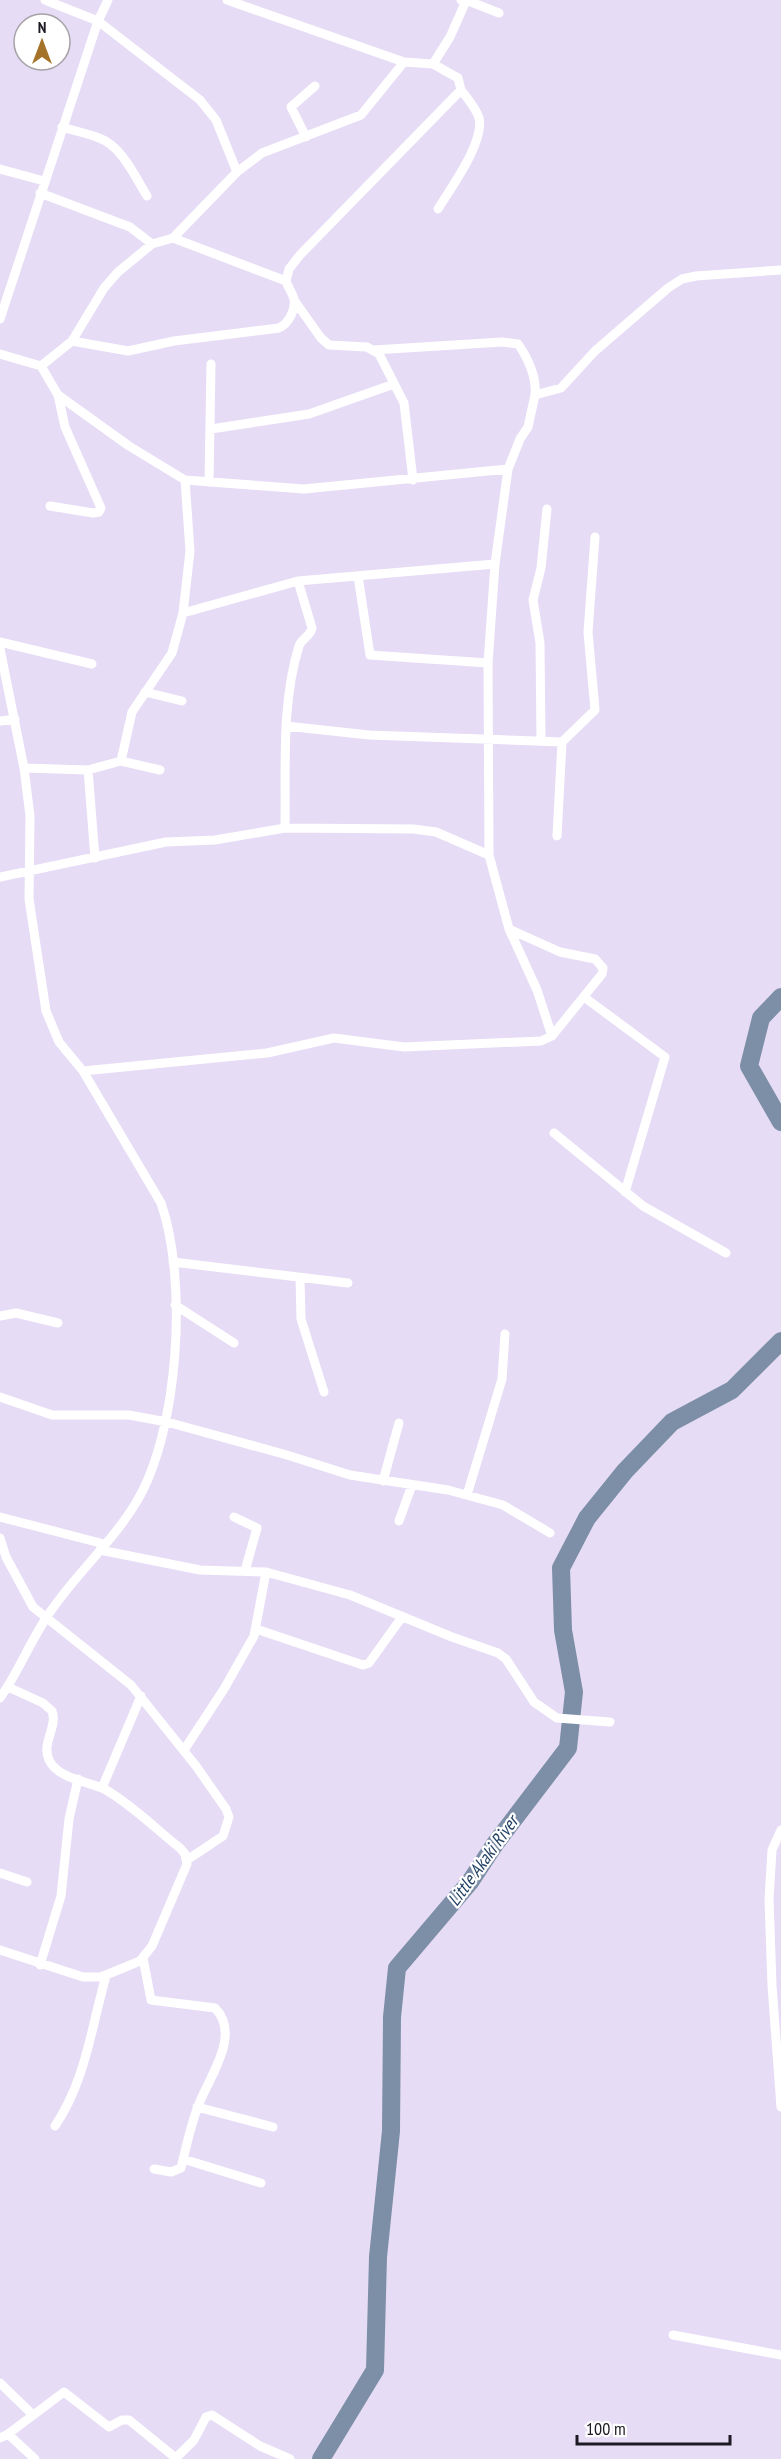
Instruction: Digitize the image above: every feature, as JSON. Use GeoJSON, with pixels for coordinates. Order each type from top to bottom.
{"type":"FeatureCollection","features":[{"type":"Feature","properties":{"kind":"street"},"geometry":{"type":"LineString","coordinates":[[45,0],[98,21],[210,109],[237,172]]}},
{"type":"Feature","properties":{"kind":"street"},"geometry":{"type":"LineString","coordinates":[[0,319],[62,127],[98,21],[108,0]]}},
{"type":"Feature","properties":{"kind":"street"},"geometry":{"type":"LineString","coordinates":[[227,0],[404,62],[433,64],[458,78],[461,90],[474,108],[480,125],[463,169],[438,208]]}},
{"type":"Feature","properties":{"kind":"street"},"geometry":{"type":"LineString","coordinates":[[433,64],[450,38],[465,0],[499,13]]}},
{"type":"Feature","properties":{"kind":"street"},"geometry":{"type":"LineString","coordinates":[[41,366],[72,341],[104,288],[118,272],[152,244],[173,238],[237,172],[262,153],[361,115],[404,62]]}},
{"type":"Feature","properties":{"kind":"street"},"geometry":{"type":"LineString","coordinates":[[306,137],[291,106],[315,86]]}},
{"type":"Feature","properties":{"kind":"street"},"geometry":{"type":"LineString","coordinates":[[461,90],[300,255],[286,281],[294,300],[321,338],[329,345],[374,350],[502,342],[518,344],[532,372],[536,385],[535,395],[528,427],[520,439],[508,469],[495,564],[488,663],[486,739],[489,855],[509,929],[537,990],[552,1036]]}},
{"type":"Feature","properties":{"kind":"street"},"geometry":{"type":"LineString","coordinates":[[62,127],[101,138],[109,144],[117,151],[147,196]]}},
{"type":"Feature","properties":{"kind":"street"},"geometry":{"type":"LineString","coordinates":[[0,168],[44,181]]}},
{"type":"Feature","properties":{"kind":"street"},"geometry":{"type":"LineString","coordinates":[[40,193],[130,227],[152,244]]}},
{"type":"Feature","properties":{"kind":"street"},"geometry":{"type":"LineString","coordinates":[[173,238],[286,281]]}},
{"type":"Feature","properties":{"kind":"street"},"geometry":{"type":"LineString","coordinates":[[535,395],[561,388],[595,351],[668,288],[682,279],[744,270],[781,270]]}},
{"type":"Feature","properties":{"kind":"street"},"geometry":{"type":"LineString","coordinates":[[72,341],[128,351],[174,341],[279,328],[286,325],[290,318],[294,300]]}},
{"type":"Feature","properties":{"kind":"street"},"geometry":{"type":"LineString","coordinates":[[374,350],[394,384],[407,415],[413,480]]}},
{"type":"Feature","properties":{"kind":"street"},"geometry":{"type":"LineString","coordinates":[[0,354],[41,366],[58,395],[65,427],[101,508],[99,512],[93,513],[50,506]]}},
{"type":"Feature","properties":{"kind":"street"},"geometry":{"type":"LineString","coordinates":[[209,482],[211,364]]}},
{"type":"Feature","properties":{"kind":"street"},"geometry":{"type":"LineString","coordinates":[[211,429],[309,414],[394,384]]}},
{"type":"Feature","properties":{"kind":"street"},"geometry":{"type":"LineString","coordinates":[[58,395],[129,446],[185,480],[304,489],[508,469]]}},
{"type":"Feature","properties":{"kind":"street"},"geometry":{"type":"LineString","coordinates":[[121,761],[132,712],[172,653],[183,613],[190,551],[185,480]]}},
{"type":"Feature","properties":{"kind":"street"},"geometry":{"type":"LineString","coordinates":[[541,740],[540,643],[533,600],[541,568],[547,509]]}},
{"type":"Feature","properties":{"kind":"street"},"geometry":{"type":"LineString","coordinates":[[557,836],[562,742],[595,710],[588,632],[595,537]]}},
{"type":"Feature","properties":{"kind":"street"},"geometry":{"type":"LineString","coordinates":[[183,613],[251,592],[298,581],[495,564]]}},
{"type":"Feature","properties":{"kind":"street"},"geometry":{"type":"LineString","coordinates":[[358,576],[370,655],[488,663]]}},
{"type":"Feature","properties":{"kind":"street"},"geometry":{"type":"LineString","coordinates":[[285,828],[286,726],[299,645],[311,633],[312,628],[298,581]]}},
{"type":"Feature","properties":{"kind":"street"},"geometry":{"type":"LineString","coordinates":[[0,642],[92,664]]}},
{"type":"Feature","properties":{"kind":"street"},"geometry":{"type":"LineString","coordinates":[[0,649],[24,768],[30,816],[33,940],[46,1011],[59,1042],[83,1071],[161,1203],[169,1225],[175,1305],[174,1375],[167,1422],[142,1492],[47,1617],[0,1698]]}},
{"type":"Feature","properties":{"kind":"street"},"geometry":{"type":"LineString","coordinates":[[145,692],[182,701]]}},
{"type":"Feature","properties":{"kind":"street"},"geometry":{"type":"LineString","coordinates":[[0,721],[15,719]]}},
{"type":"Feature","properties":{"kind":"street"},"geometry":{"type":"LineString","coordinates":[[286,726],[369,735],[562,742]]}},
{"type":"Feature","properties":{"kind":"street"},"geometry":{"type":"LineString","coordinates":[[24,768],[88,770],[121,761],[160,770]]}},
{"type":"Feature","properties":{"kind":"street"},"geometry":{"type":"LineString","coordinates":[[88,770],[95,858]]}},
{"type":"Feature","properties":{"kind":"street"},"geometry":{"type":"LineString","coordinates":[[0,877],[166,842],[215,840],[285,828],[413,829],[436,832],[489,855]]}},
{"type":"Feature","properties":{"kind":"street"},"geometry":{"type":"LineString","coordinates":[[83,1071],[267,1053],[334,1038],[404,1047],[530,1044],[552,1036],[602,974],[601,963],[546,947],[509,929]]}},
{"type":"Feature","properties":{"kind":"street"},"geometry":{"type":"LineString","coordinates":[[584,997],[665,1057],[625,1192]]}},
{"type":"Feature","properties":{"kind":"street"},"geometry":{"type":"LineString","coordinates":[[554,1133],[643,1206],[726,1253]]}},
{"type":"Feature","properties":{"kind":"street"},"geometry":{"type":"LineString","coordinates":[[173,1262],[348,1283]]}},
{"type":"Feature","properties":{"kind":"street"},"geometry":{"type":"LineString","coordinates":[[300,1278],[301,1319],[324,1392]]}},
{"type":"Feature","properties":{"kind":"street"},"geometry":{"type":"LineString","coordinates":[[175,1305],[234,1343]]}},
{"type":"Feature","properties":{"kind":"street"},"geometry":{"type":"LineString","coordinates":[[0,1316],[16,1313],[58,1323]]}},
{"type":"Feature","properties":{"kind":"street"},"geometry":{"type":"LineString","coordinates":[[467,1495],[502,1379],[505,1334]]}},
{"type":"Feature","properties":{"kind":"street"},"geometry":{"type":"LineString","coordinates":[[0,1397],[52,1416],[129,1415],[167,1422],[350,1475],[467,1495],[503,1505],[550,1533]]}},
{"type":"Feature","properties":{"kind":"street"},"geometry":{"type":"LineString","coordinates":[[383,1481],[399,1423]]}},
{"type":"Feature","properties":{"kind":"street"},"geometry":{"type":"LineString","coordinates":[[399,1521],[412,1485]]}},
{"type":"Feature","properties":{"kind":"street"},"geometry":{"type":"LineString","coordinates":[[234,1517],[257,1528],[245,1571]]}},
{"type":"Feature","properties":{"kind":"street"},"geometry":{"type":"LineString","coordinates":[[0,1518],[102,1547],[200,1569],[266,1572],[350,1594],[402,1617],[498,1653],[506,1659],[534,1702],[557,1718],[606,1722]]}},
{"type":"Feature","properties":{"kind":"street"},"geometry":{"type":"LineString","coordinates":[[0,1538],[6,1557],[33,1607],[141,1696],[184,1750],[226,1809],[229,1817],[223,1836],[187,1860]]}},
{"type":"Feature","properties":{"kind":"street"},"geometry":{"type":"LineString","coordinates":[[184,1750],[224,1689],[256,1629],[266,1572]]}},
{"type":"Feature","properties":{"kind":"street"},"geometry":{"type":"LineString","coordinates":[[256,1629],[363,1665],[369,1663],[402,1617]]}},
{"type":"Feature","properties":{"kind":"street"},"geometry":{"type":"LineString","coordinates":[[0,1950],[73,1976],[106,1976],[143,1958],[152,1946],[168,1905],[187,1868],[187,1860],[180,1848],[102,1788],[67,1775],[51,1764],[47,1742],[54,1720],[52,1711],[43,1703],[8,1687]]}},
{"type":"Feature","properties":{"kind":"street"},"geometry":{"type":"LineString","coordinates":[[102,1788],[141,1696]]}},
{"type":"Feature","properties":{"kind":"street"},"geometry":{"type":"LineString","coordinates":[[40,1965],[61,1896],[69,1819],[78,1779]]}},
{"type":"Feature","properties":{"kind":"street"},"geometry":{"type":"LineString","coordinates":[[781,1830],[772,1851],[770,1899],[772,1985],[781,2107]]}},
{"type":"Feature","properties":{"kind":"street"},"geometry":{"type":"LineString","coordinates":[[0,1873],[27,1882]]}},
{"type":"Feature","properties":{"kind":"street"},"geometry":{"type":"LineString","coordinates":[[143,1958],[152,2000],[210,2007],[219,2012],[225,2042],[197,2107],[183,2159],[176,2171],[154,2169]]}},
{"type":"Feature","properties":{"kind":"street"},"geometry":{"type":"LineString","coordinates":[[55,2126],[70,2103],[85,2066],[106,1976]]}},
{"type":"Feature","properties":{"kind":"street"},"geometry":{"type":"LineString","coordinates":[[197,2107],[273,2127]]}},
{"type":"Feature","properties":{"kind":"street"},"geometry":{"type":"LineString","coordinates":[[183,2159],[261,2183]]}},
{"type":"Feature","properties":{"kind":"street"},"geometry":{"type":"LineString","coordinates":[[673,2335],[781,2355]]}},
{"type":"Feature","properties":{"kind":"street"},"geometry":{"type":"LineString","coordinates":[[0,2383],[33,2415]]}},
{"type":"Feature","properties":{"kind":"street"},"geometry":{"type":"LineString","coordinates":[[35,2459],[4,2436],[64,2392],[109,2427],[122,2420],[129,2420],[176,2459],[194,2440],[203,2421],[212,2415],[260,2446],[290,2459]]}},
{"type":"Feature","properties":{"kind":"waterway","name":"Little Akaki River"},"geometry":{"type":"LineString","coordinates":[[781,997],[761,1018],[749,1066],[781,1122]]}},
{"type":"Feature","properties":{"kind":"waterway","name":"Little Akaki River"},"geometry":{"type":"LineString","coordinates":[[321,2459],[375,2370],[378,2257],[391,2131],[392,2017],[397,1968],[470,1882],[495,1844],[568,1748],[574,1692],[563,1630],[561,1568],[587,1518],[625,1471],[672,1422],[732,1390],[781,1341]]}}]}
